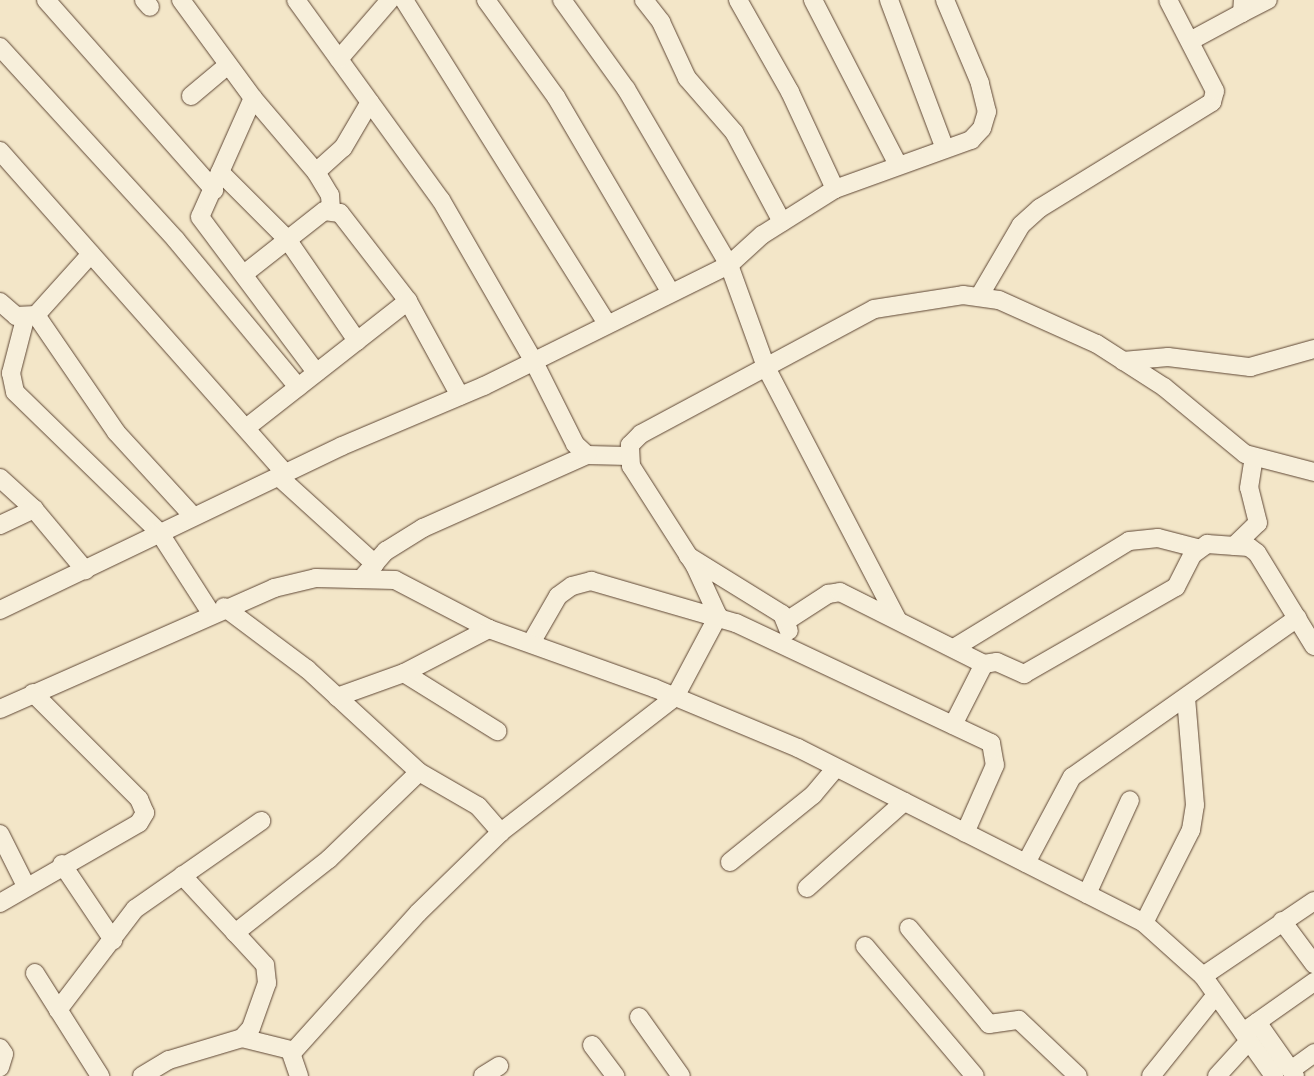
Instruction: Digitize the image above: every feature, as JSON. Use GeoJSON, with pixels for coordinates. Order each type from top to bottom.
{"type":"FeatureCollection","features":[{"type":"Feature","properties":{"kind":"street"},"geometry":{"type":"LineString","coordinates":[[46,0],[214,190]]}},
{"type":"Feature","properties":{"kind":"street"},"geometry":{"type":"LineString","coordinates":[[181,0],[252,98],[316,172],[330,195],[331,209]]}},
{"type":"Feature","properties":{"kind":"street"},"geometry":{"type":"LineString","coordinates":[[296,0],[441,200],[532,358],[575,444],[587,455]]}},
{"type":"Feature","properties":{"kind":"street"},"geometry":{"type":"LineString","coordinates":[[339,59],[390,0]]}},
{"type":"Feature","properties":{"kind":"street"},"geometry":{"type":"LineString","coordinates":[[404,0],[608,323]]}},
{"type":"Feature","properties":{"kind":"street"},"geometry":{"type":"LineString","coordinates":[[486,0],[556,97],[671,293]]}},
{"type":"Feature","properties":{"kind":"street"},"geometry":{"type":"LineString","coordinates":[[562,0],[626,89],[729,265],[766,367],[897,620]]}},
{"type":"Feature","properties":{"kind":"street"},"geometry":{"type":"LineString","coordinates":[[644,0],[661,22],[686,78],[734,132],[782,222]]}},
{"type":"Feature","properties":{"kind":"street"},"geometry":{"type":"LineString","coordinates":[[738,0],[790,92],[835,189]]}},
{"type":"Feature","properties":{"kind":"street"},"geometry":{"type":"LineString","coordinates":[[812,0],[898,165]]}},
{"type":"Feature","properties":{"kind":"street"},"geometry":{"type":"LineString","coordinates":[[889,0],[945,149]]}},
{"type":"Feature","properties":{"kind":"street"},"geometry":{"type":"LineString","coordinates":[[0,610],[282,474],[460,396],[532,358],[729,265],[782,222],[835,189],[971,140],[987,112],[980,83],[945,0]]}},
{"type":"Feature","properties":{"kind":"street"},"geometry":{"type":"LineString","coordinates":[[980,295],[1021,225],[1040,208],[1212,102],[1215,91],[1168,0]]}},
{"type":"Feature","properties":{"kind":"street"},"geometry":{"type":"LineString","coordinates":[[1190,41],[1242,7],[1268,0]]}},
{"type":"Feature","properties":{"kind":"street"},"geometry":{"type":"LineString","coordinates":[[0,47],[176,240],[298,386]]}},
{"type":"Feature","properties":{"kind":"street"},"geometry":{"type":"LineString","coordinates":[[191,96],[228,65]]}},
{"type":"Feature","properties":{"kind":"street"},"geometry":{"type":"LineString","coordinates":[[252,98],[214,190],[200,217],[316,372]]}},
{"type":"Feature","properties":{"kind":"street"},"geometry":{"type":"LineString","coordinates":[[316,172],[343,148],[370,102]]}},
{"type":"Feature","properties":{"kind":"street"},"geometry":{"type":"LineString","coordinates":[[0,151],[246,428],[282,474],[369,570],[395,580],[489,629],[674,697],[836,768],[1144,923],[1203,976],[1216,995],[1287,1074],[1314,1054]]}},
{"type":"Feature","properties":{"kind":"street"},"geometry":{"type":"LineString","coordinates":[[220,172],[287,239],[357,341]]}},
{"type":"Feature","properties":{"kind":"street"},"geometry":{"type":"LineString","coordinates":[[244,274],[287,239],[331,209]]}},
{"type":"Feature","properties":{"kind":"street"},"geometry":{"type":"LineString","coordinates":[[331,209],[340,213],[408,301],[460,396]]}},
{"type":"Feature","properties":{"kind":"street"},"geometry":{"type":"LineString","coordinates":[[91,254],[30,317],[11,373],[15,392],[160,532],[218,610],[337,697],[419,772],[478,806],[501,832]]}},
{"type":"Feature","properties":{"kind":"street"},"geometry":{"type":"LineString","coordinates":[[718,616],[688,556],[628,456],[630,445],[641,434],[874,308],[907,300],[980,295],[1097,344],[1123,361],[1254,458],[1314,472]]}},
{"type":"Feature","properties":{"kind":"street"},"geometry":{"type":"LineString","coordinates":[[246,428],[408,301]]}},
{"type":"Feature","properties":{"kind":"street"},"geometry":{"type":"LineString","coordinates":[[0,302],[30,317],[116,432],[193,516]]}},
{"type":"Feature","properties":{"kind":"street"},"geometry":{"type":"LineString","coordinates":[[1123,361],[1168,357],[1250,367],[1314,349]]}},
{"type":"Feature","properties":{"kind":"street"},"geometry":{"type":"LineString","coordinates":[[0,398],[12,384]]}},
{"type":"Feature","properties":{"kind":"street"},"geometry":{"type":"LineString","coordinates":[[0,709],[218,610],[316,578],[369,570],[386,551],[423,528],[587,455],[628,456]]}},
{"type":"Feature","properties":{"kind":"street"},"geometry":{"type":"LineString","coordinates":[[1234,546],[1258,524],[1248,488],[1254,458]]}},
{"type":"Feature","properties":{"kind":"street"},"geometry":{"type":"LineString","coordinates":[[0,478],[34,509],[85,570]]}},
{"type":"Feature","properties":{"kind":"street"},"geometry":{"type":"LineString","coordinates":[[0,524],[34,509]]}},
{"type":"Feature","properties":{"kind":"street"},"geometry":{"type":"LineString","coordinates":[[954,648],[1129,541],[1158,538],[1197,548],[1234,546],[1257,553],[1314,646]]}},
{"type":"Feature","properties":{"kind":"street"},"geometry":{"type":"LineString","coordinates":[[788,620],[828,594],[840,592],[984,664],[997,662],[1024,674],[1176,587],[1197,548]]}},
{"type":"Feature","properties":{"kind":"street"},"geometry":{"type":"LineString","coordinates":[[688,556],[718,571],[788,620]]}},
{"type":"Feature","properties":{"kind":"street"},"geometry":{"type":"LineString","coordinates":[[530,643],[558,596],[572,586],[591,581],[718,616],[790,647],[990,743],[996,752],[996,765],[965,833]]}},
{"type":"Feature","properties":{"kind":"street"},"geometry":{"type":"LineString","coordinates":[[292,1053],[418,913],[501,832],[674,697],[718,616]]}},
{"type":"Feature","properties":{"kind":"street"},"geometry":{"type":"LineString","coordinates":[[1026,863],[1072,777],[1297,618]]}},
{"type":"Feature","properties":{"kind":"street"},"geometry":{"type":"LineString","coordinates":[[788,620],[790,647]]}},
{"type":"Feature","properties":{"kind":"street"},"geometry":{"type":"LineString","coordinates":[[337,697],[404,673],[489,629]]}},
{"type":"Feature","properties":{"kind":"street"},"geometry":{"type":"LineString","coordinates":[[953,725],[984,664]]}},
{"type":"Feature","properties":{"kind":"street"},"geometry":{"type":"LineString","coordinates":[[404,673],[496,731]]}},
{"type":"Feature","properties":{"kind":"street"},"geometry":{"type":"LineString","coordinates":[[0,903],[62,864],[139,823],[144,813],[139,800],[33,693]]}},
{"type":"Feature","properties":{"kind":"street"},"geometry":{"type":"LineString","coordinates":[[1144,923],[1191,830],[1195,805],[1186,698]]}},
{"type":"Feature","properties":{"kind":"street"},"geometry":{"type":"LineString","coordinates":[[730,862],[813,795],[836,768]]}},
{"type":"Feature","properties":{"kind":"street"},"geometry":{"type":"LineString","coordinates":[[235,933],[329,859],[419,772]]}},
{"type":"Feature","properties":{"kind":"street"},"geometry":{"type":"LineString","coordinates":[[1087,894],[1130,800]]}},
{"type":"Feature","properties":{"kind":"street"},"geometry":{"type":"LineString","coordinates":[[807,888],[904,802]]}},
{"type":"Feature","properties":{"kind":"street"},"geometry":{"type":"LineString","coordinates":[[58,1010],[135,909],[261,821]]}},
{"type":"Feature","properties":{"kind":"street"},"geometry":{"type":"LineString","coordinates":[[0,834],[26,886]]}},
{"type":"Feature","properties":{"kind":"street"},"geometry":{"type":"LineString","coordinates":[[62,864],[113,940]]}},
{"type":"Feature","properties":{"kind":"street"},"geometry":{"type":"LineString","coordinates":[[182,876],[195,894],[235,933],[269,972],[250,1028],[242,1038]]}},
{"type":"Feature","properties":{"kind":"street"},"geometry":{"type":"LineString","coordinates":[[1203,976],[1314,901]]}},
{"type":"Feature","properties":{"kind":"street"},"geometry":{"type":"LineString","coordinates":[[1282,921],[1314,964]]}},
{"type":"Feature","properties":{"kind":"street"},"geometry":{"type":"LineString","coordinates":[[910,928],[989,1024],[1019,1020],[1078,1076]]}},
{"type":"Feature","properties":{"kind":"street"},"geometry":{"type":"LineString","coordinates":[[866,946],[976,1076]]}},
{"type":"Feature","properties":{"kind":"street"},"geometry":{"type":"LineString","coordinates":[[35,973],[100,1076]]}},
{"type":"Feature","properties":{"kind":"street"},"geometry":{"type":"LineString","coordinates":[[1217,1076],[1250,1032],[1314,982]]}},
{"type":"Feature","properties":{"kind":"street"},"geometry":{"type":"LineString","coordinates":[[1151,1076],[1216,995]]}},
{"type":"Feature","properties":{"kind":"street"},"geometry":{"type":"LineString","coordinates":[[639,1018],[681,1076]]}},
{"type":"Feature","properties":{"kind":"street"},"geometry":{"type":"LineString","coordinates":[[142,1076],[169,1060],[242,1038],[284,1046],[292,1053],[299,1076]]}},
{"type":"Feature","properties":{"kind":"street"},"geometry":{"type":"LineString","coordinates":[[592,1045],[615,1076]]}},
{"type":"Feature","properties":{"kind":"street"},"geometry":{"type":"LineString","coordinates":[[483,1076],[499,1066]]}}]}
